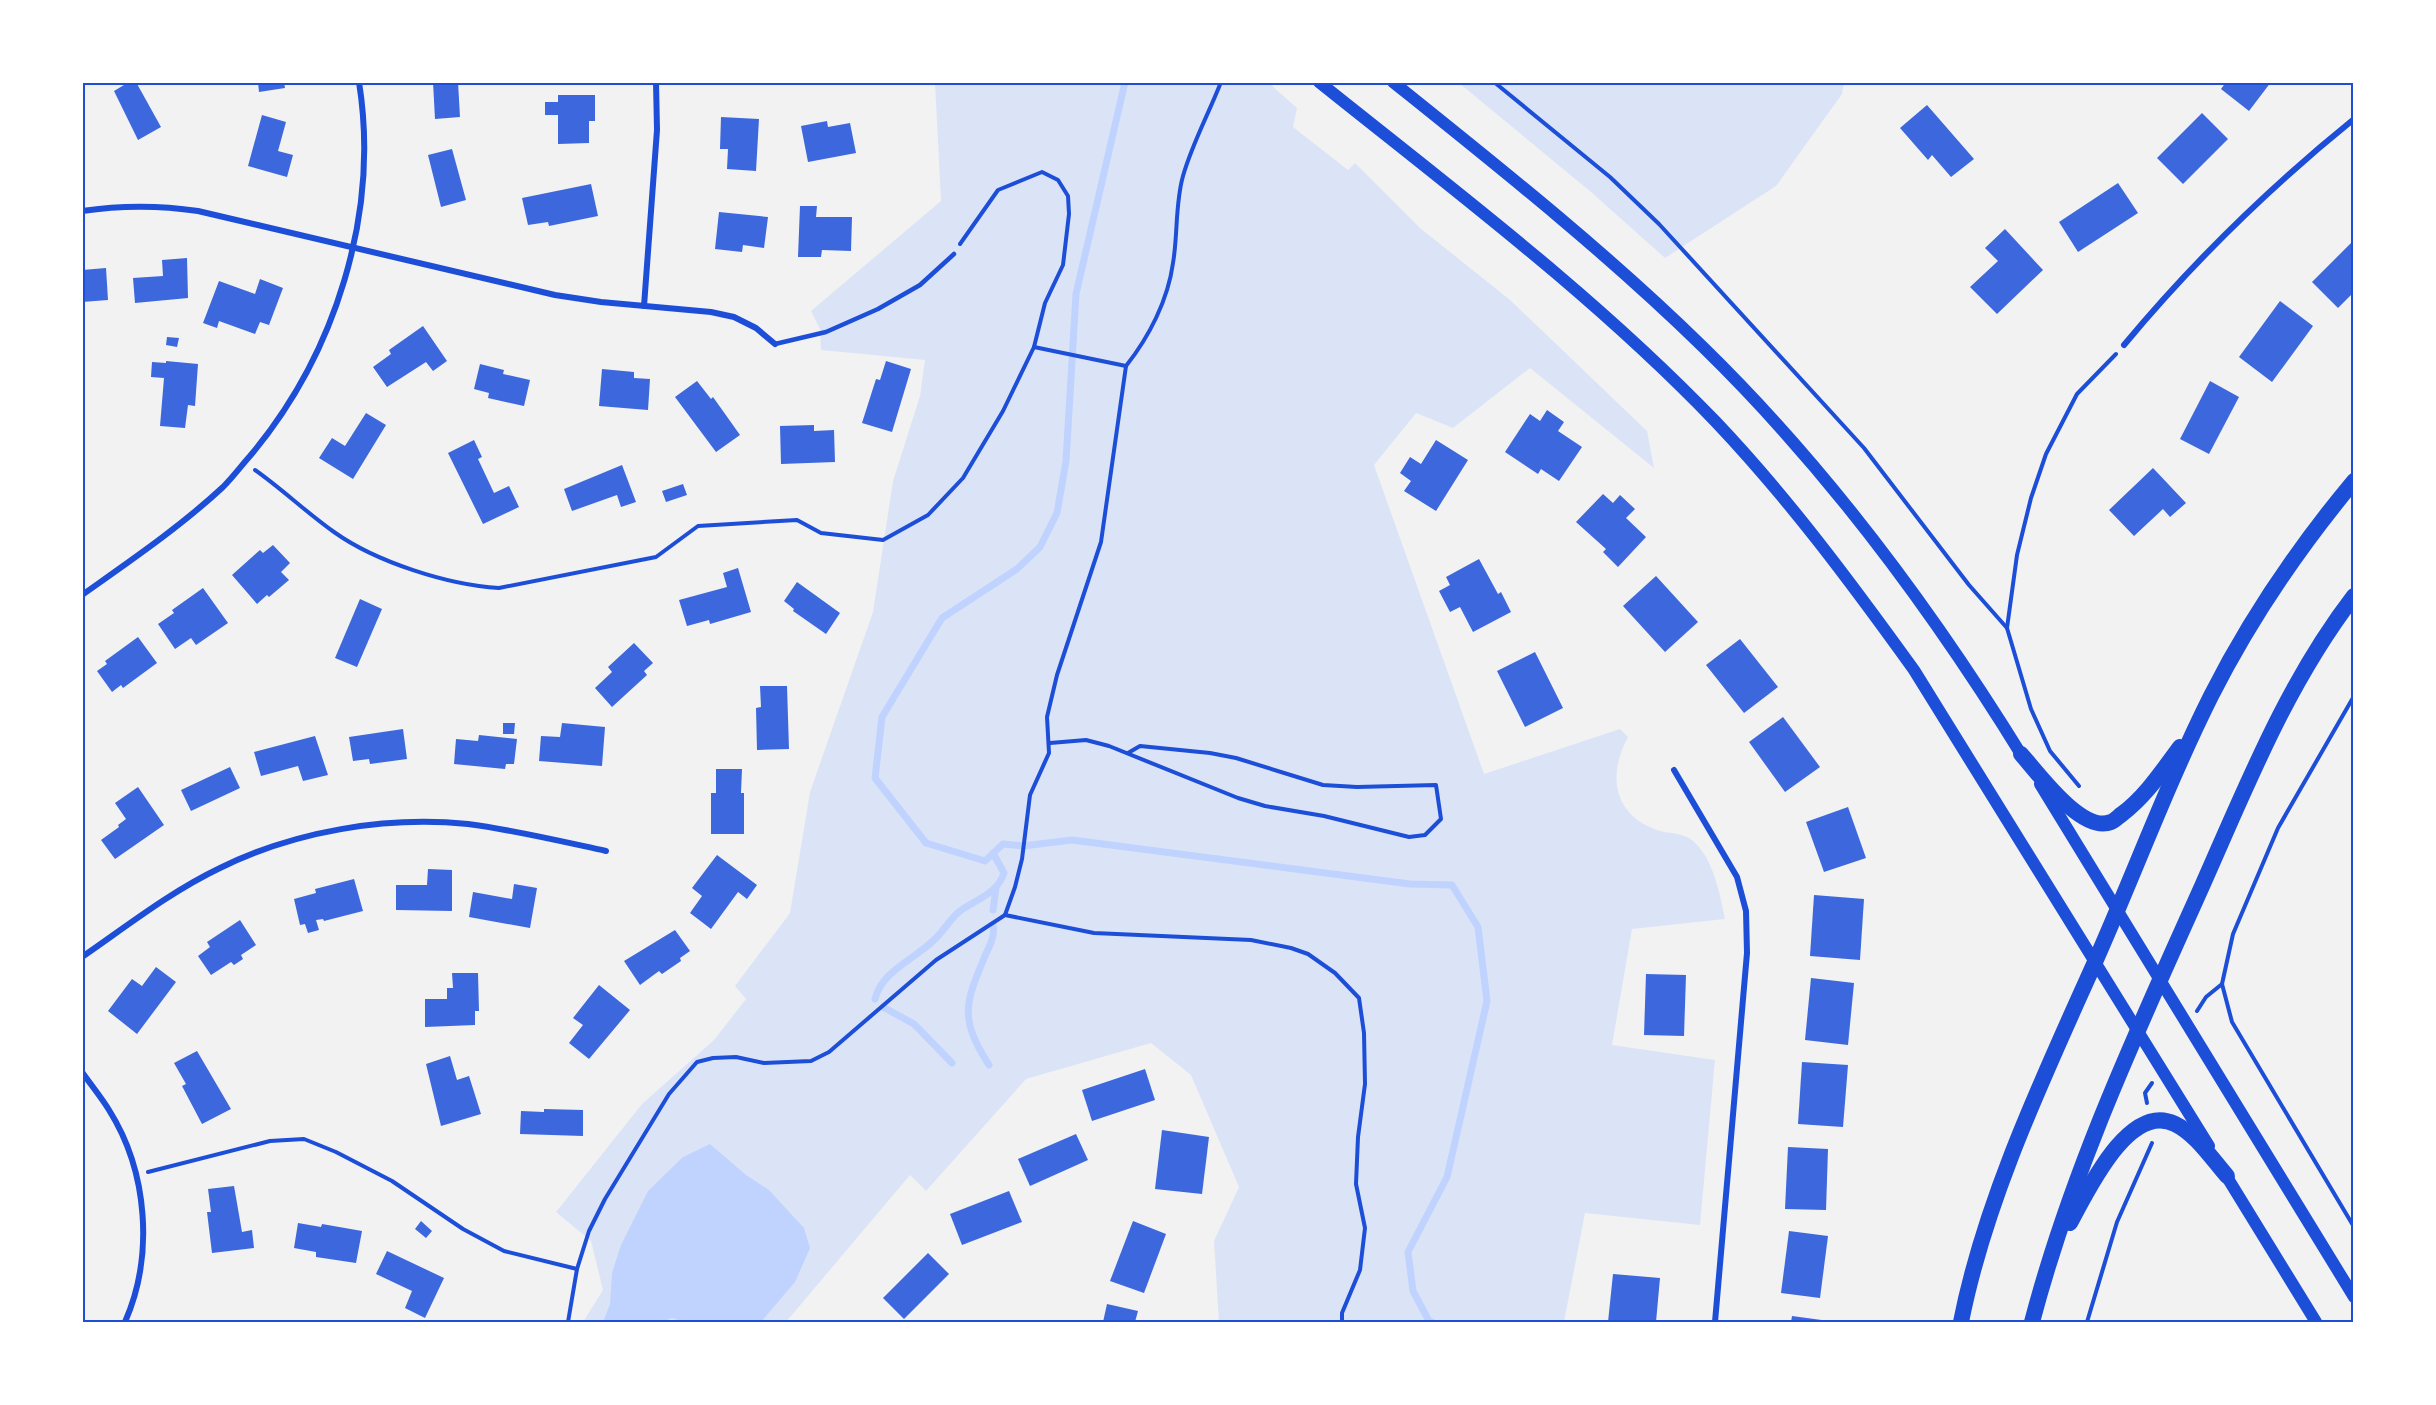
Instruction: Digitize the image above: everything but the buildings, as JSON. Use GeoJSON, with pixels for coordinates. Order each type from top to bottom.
{"type":"FeatureCollection","features":[{"type":"Feature","properties":{"kind":"highway"},"geometry":{"type":"LineString","coordinates":[[1961,1323],[1983,1239],[2007,1169],[2038,1091],[2200,719],[2245,635],[2310,538],[2354,481]]}},
{"type":"Feature","properties":{"kind":"highway"},"geometry":{"type":"LineString","coordinates":[[2032,1323],[2047,1266],[2065,1212],[2137,1030],[2246,783],[2324,639],[2354,596]]}},
{"type":"Feature","properties":{"kind":"highway"},"geometry":{"type":"LineString","coordinates":[[2021,754],[2066,804],[2078,814],[2099,823],[2111,822],[2145,793],[2200,719]]}},
{"type":"Feature","properties":{"kind":"highway"},"geometry":{"type":"LineString","coordinates":[[2047,1266],[2095,1177],[2109,1156],[2123,1140],[2151,1120],[2164,1120],[2177,1124],[2192,1137],[2227,1176]]}},
{"type":"Feature","properties":{"kind":"main road"},"geometry":{"type":"LineString","coordinates":[[1320,82],[1526,247],[1669,375],[1762,474],[1861,597],[1914,670],[2096,961],[2316,1323]]}},
{"type":"Feature","properties":{"kind":"main road"},"geometry":{"type":"LineString","coordinates":[[1393,82],[1632,279],[1704,347],[1765,411],[1844,502],[1907,583],[1992,707],[2354,1297]]}},
{"type":"Feature","properties":{"kind":"street"},"geometry":{"type":"LineString","coordinates":[[82,595],[191,515],[225,485],[265,438],[294,396],[321,343],[339,297],[352,248],[361,194],[364,152],[359,82]]}},
{"type":"Feature","properties":{"kind":"street"},"geometry":{"type":"LineString","coordinates":[[644,306],[657,130],[656,82]]}},
{"type":"Feature","properties":{"kind":"street"},"geometry":{"type":"LineString","coordinates":[[2124,345],[2164,298],[2240,219],[2310,155],[2354,119]]}},
{"type":"Feature","properties":{"kind":"street"},"geometry":{"type":"LineString","coordinates":[[82,211],[122,205],[162,206],[198,211],[555,295],[711,312],[734,317],[756,328],[775,344]]}},
{"type":"Feature","properties":{"kind":"street"},"geometry":{"type":"LineString","coordinates":[[1674,770],[1737,877],[1746,911],[1747,953],[1715,1323]]}},
{"type":"Feature","properties":{"kind":"street"},"geometry":{"type":"LineString","coordinates":[[82,957],[172,894],[220,868],[270,848],[316,834],[375,825],[417,822],[466,824],[515,831],[606,851]]}},
{"type":"Feature","properties":{"kind":"street"},"geometry":{"type":"LineString","coordinates":[[82,1072],[110,1111],[125,1141],[136,1175],[142,1206],[143,1242],[138,1282],[125,1323]]}},
{"type":"Feature","properties":{"kind":"lane"},"geometry":{"type":"LineString","coordinates":[[775,344],[826,332],[878,309],[920,285],[954,254]]}},
{"type":"Feature","properties":{"kind":"path"},"geometry":{"type":"LineString","coordinates":[[568,1323],[577,1269],[589,1231],[605,1199],[669,1094],[697,1062],[713,1058],[736,1057],[764,1063],[812,1061],[829,1052],[936,960],[1005,915],[1016,887],[1022,859],[1030,795],[1050,753],[1047,717],[1057,675],[1101,542],[1126,366],[1135,354],[1166,296],[1173,262],[1176,220],[1183,177],[1221,82]]}},
{"type":"Feature","properties":{"kind":"path"},"geometry":{"type":"LineString","coordinates":[[1494,82],[1610,177],[1659,224],[1864,448],[1969,585],[2007,628]]}},
{"type":"Feature","properties":{"kind":"path"},"geometry":{"type":"LineString","coordinates":[[244,462],[335,533],[378,557],[472,586],[499,588],[656,557],[698,526],[796,520],[821,533],[883,540],[928,515],[963,478],[1003,411],[1034,348],[1045,303],[1063,265],[1069,214],[1068,196],[1058,180],[1042,172],[998,190],[954,254]]}},
{"type":"Feature","properties":{"kind":"path"},"geometry":{"type":"LineString","coordinates":[[2084,791],[2050,751],[2031,709],[2007,628],[2017,555],[2046,454],[2077,394],[2124,345]]}},
{"type":"Feature","properties":{"kind":"path"},"geometry":{"type":"LineString","coordinates":[[1034,348],[1126,366]]}},
{"type":"Feature","properties":{"kind":"path"},"geometry":{"type":"LineString","coordinates":[[2233,934],[2278,828],[2354,696]]}},
{"type":"Feature","properties":{"kind":"path"},"geometry":{"type":"LineString","coordinates":[[1050,743],[1086,740],[1128,753],[1238,798],[1408,837],[1425,835],[1441,819],[1437,785],[1357,787],[1323,785],[1236,758],[1210,753],[1140,746],[1128,753]]}},
{"type":"Feature","properties":{"kind":"path"},"geometry":{"type":"LineString","coordinates":[[1005,915],[1094,933],[1251,940],[1291,948],[1308,954],[1335,973],[1359,998],[1364,1033],[1365,1084],[1358,1137],[1356,1184],[1365,1228],[1360,1270],[1342,1313],[1342,1323]]}},
{"type":"Feature","properties":{"kind":"path"},"geometry":{"type":"LineString","coordinates":[[2222,984],[2232,1022],[2354,1227]]}},
{"type":"Feature","properties":{"kind":"path"},"geometry":{"type":"LineString","coordinates":[[136,1175],[270,1141],[304,1139],[336,1152],[392,1181],[463,1229],[504,1251],[577,1269]]}},
{"type":"Feature","properties":{"kind":"path"},"geometry":{"type":"LineString","coordinates":[[2087,1323],[2117,1222],[2153,1142]]}},
{"type":"Feature","properties":{"kind":"shaded area"},"geometry":{"type":"Polygon","coordinates":[[[935,83],[1269,83],[1297,108],[1293,127],[1348,170],[1355,163],[1420,228],[1509,299],[1647,431],[1654,468],[1530,368],[1453,428],[1416,413],[1374,465],[1484,774],[1620,729],[1628,737],[1618,765],[1617,778],[1618,791],[1623,803],[1642,823],[1692,840],[1710,866],[1721,898],[1725,919],[1632,929],[1612,1045],[1715,1060],[1700,1225],[1585,1213],[1564,1322],[1219,1322],[1214,1241],[1239,1187],[1191,1075],[1151,1043],[1026,1079],[926,1191],[910,1175],[786,1322],[583,1322],[603,1290],[591,1241],[556,1212],[642,1104],[714,1040],[746,999],[735,986],[790,913],[810,792],[873,612],[893,481],[920,396],[925,360],[821,350],[820,329],[811,311],[941,201],[935,83]]]}},
{"type":"Feature","properties":{"kind":"shaded area"},"geometry":{"type":"Polygon","coordinates":[[[1459,83],[1844,83],[1842,94],[1776,186],[1665,258],[1591,192],[1459,83]]]}},
{"type":"Feature","properties":{"kind":"water"},"geometry":{"type":"Polygon","coordinates":[[[710,1144],[746,1175],[769,1190],[804,1228],[810,1248],[795,1282],[761,1322],[685,1322],[672,1318],[661,1322],[603,1322],[610,1304],[612,1273],[621,1245],[648,1191],[683,1157],[710,1144]]]}},
{"type":"Feature","properties":{"kind":"waterway"},"geometry":{"type":"LineString","coordinates":[[1125,82],[1076,294],[1066,461],[1057,513],[1040,547],[1017,569],[942,618],[882,717],[875,778],[926,843],[985,861],[1003,844],[1023,846],[1072,840],[1410,884],[1452,885],[1478,927],[1487,1001],[1447,1177],[1408,1252],[1413,1291],[1429,1321],[1432,1322]]}},
{"type":"Feature","properties":{"kind":"waterway"},"geometry":{"type":"LineString","coordinates":[[875,999],[879,989],[892,972],[928,945],[960,911],[997,886],[1004,873],[993,853]]}},
{"type":"Feature","properties":{"kind":"waterway"},"geometry":{"type":"LineString","coordinates":[[993,910],[996,888]]}},
{"type":"Feature","properties":{"kind":"waterway"},"geometry":{"type":"LineString","coordinates":[[989,1065],[973,1035],[968,1011],[973,987],[992,941],[993,925]]}},
{"type":"Feature","properties":{"kind":"waterway"},"geometry":{"type":"LineString","coordinates":[[883,1007],[914,1024],[952,1063]]}}]}
